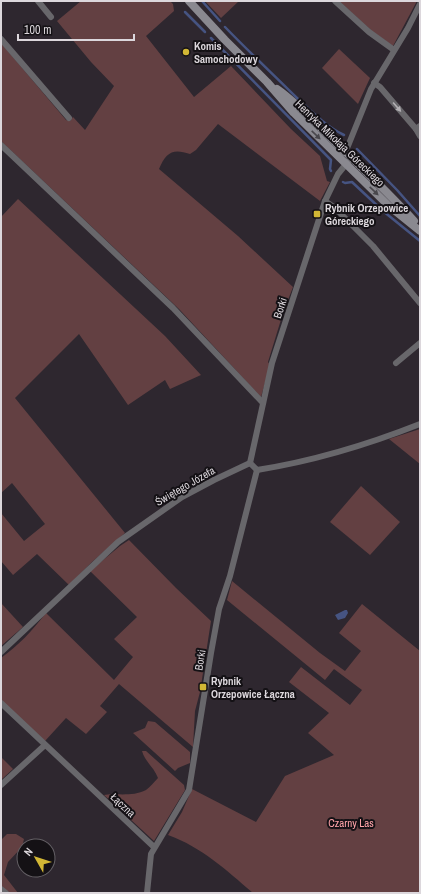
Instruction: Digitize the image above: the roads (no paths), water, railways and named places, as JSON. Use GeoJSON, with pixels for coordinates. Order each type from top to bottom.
{"type":"FeatureCollection","features":[{"type":"Feature","properties":{"kind":"main road","name":"Henryka Mikołaja Góreckiego"},"geometry":{"type":"LineString","coordinates":[[189,1],[267,82],[300,109],[348,161],[395,200],[420,230]]}},
{"type":"Feature","properties":{"kind":"street"},"geometry":{"type":"LineString","coordinates":[[38,1],[51,17]]}},
{"type":"Feature","properties":{"kind":"street"},"geometry":{"type":"LineString","coordinates":[[335,1],[369,32],[394,50]]}},
{"type":"Feature","properties":{"kind":"street"},"geometry":{"type":"LineString","coordinates":[[342,154],[349,145],[374,83],[420,4]]}},
{"type":"Feature","properties":{"kind":"street"},"geometry":{"type":"LineString","coordinates":[[1,39],[69,118]]}},
{"type":"Feature","properties":{"kind":"street"},"geometry":{"type":"LineString","coordinates":[[374,83],[380,87],[418,127],[420,136]]}},
{"type":"Feature","properties":{"kind":"street"},"geometry":{"type":"LineString","coordinates":[[1,145],[173,308],[263,403]]}},
{"type":"Feature","properties":{"kind":"street","name":"Borki"},"geometry":{"type":"LineString","coordinates":[[250,464],[272,363],[325,202],[338,174],[348,161]]}},
{"type":"Feature","properties":{"kind":"street"},"geometry":{"type":"LineString","coordinates":[[325,202],[335,208],[373,246],[420,303]]}},
{"type":"Feature","properties":{"kind":"street"},"geometry":{"type":"LineString","coordinates":[[396,363],[420,343]]}},
{"type":"Feature","properties":{"kind":"street"},"geometry":{"type":"LineString","coordinates":[[250,464],[257,470],[308,461],[384,438],[420,424]]}},
{"type":"Feature","properties":{"kind":"street","name":"Świętego Józefa"},"geometry":{"type":"LineString","coordinates":[[1,652],[118,542],[182,497],[214,480],[250,464]]}},
{"type":"Feature","properties":{"kind":"street","name":"Borki"},"geometry":{"type":"LineString","coordinates":[[154,847],[189,790],[219,609],[230,576],[257,470]]}},
{"type":"Feature","properties":{"kind":"street","name":"Łączna"},"geometry":{"type":"LineString","coordinates":[[1,703],[154,847]]}},
{"type":"Feature","properties":{"kind":"street"},"geometry":{"type":"LineString","coordinates":[[1,785],[45,745]]}},
{"type":"Feature","properties":{"kind":"street"},"geometry":{"type":"LineString","coordinates":[[147,893],[149,862],[154,847]]}},
{"type":"Feature","properties":{"kind":"street"},"geometry":{"type":"LineString","coordinates":[[1,889],[6,893]]}},
{"type":"Feature","properties":{"kind":"water"},"geometry":{"type":"Polygon","coordinates":[[[347,610],[348,613],[345,618],[338,620],[335,615],[347,610]]]}},
{"type":"Feature","properties":{"kind":"waterway"},"geometry":{"type":"LineString","coordinates":[[202,1],[220,21]]}},
{"type":"Feature","properties":{"kind":"waterway"},"geometry":{"type":"LineString","coordinates":[[185,12],[205,32]]}},
{"type":"Feature","properties":{"kind":"waterway"},"geometry":{"type":"LineString","coordinates":[[225,27],[309,109],[326,124],[344,135]]}},
{"type":"Feature","properties":{"kind":"waterway"},"geometry":{"type":"LineString","coordinates":[[211,38],[331,160],[331,171]]}},
{"type":"Feature","properties":{"kind":"waterway"},"geometry":{"type":"LineString","coordinates":[[357,149],[420,216]]}},
{"type":"Feature","properties":{"kind":"waterway"},"geometry":{"type":"LineString","coordinates":[[343,182],[352,182],[383,211],[420,241]]}},
{"type":"Feature","properties":{"kind":"place","name":"Komis Samochodowy"},"geometry":{"type":"Point","coordinates":[186,52]}},
{"type":"Feature","properties":{"kind":"place","name":"Rybnik Orzepowice Góreckiego"},"geometry":{"type":"Point","coordinates":[317,214]}},
{"type":"Feature","properties":{"kind":"place","name":"Rybnik Orzepowice Łączna"},"geometry":{"type":"Point","coordinates":[203,687]}},
{"type":"Feature","properties":{"kind":"park label","name":"Czarny Las"},"geometry":{"type":"Point","coordinates":[351,823]}}]}
